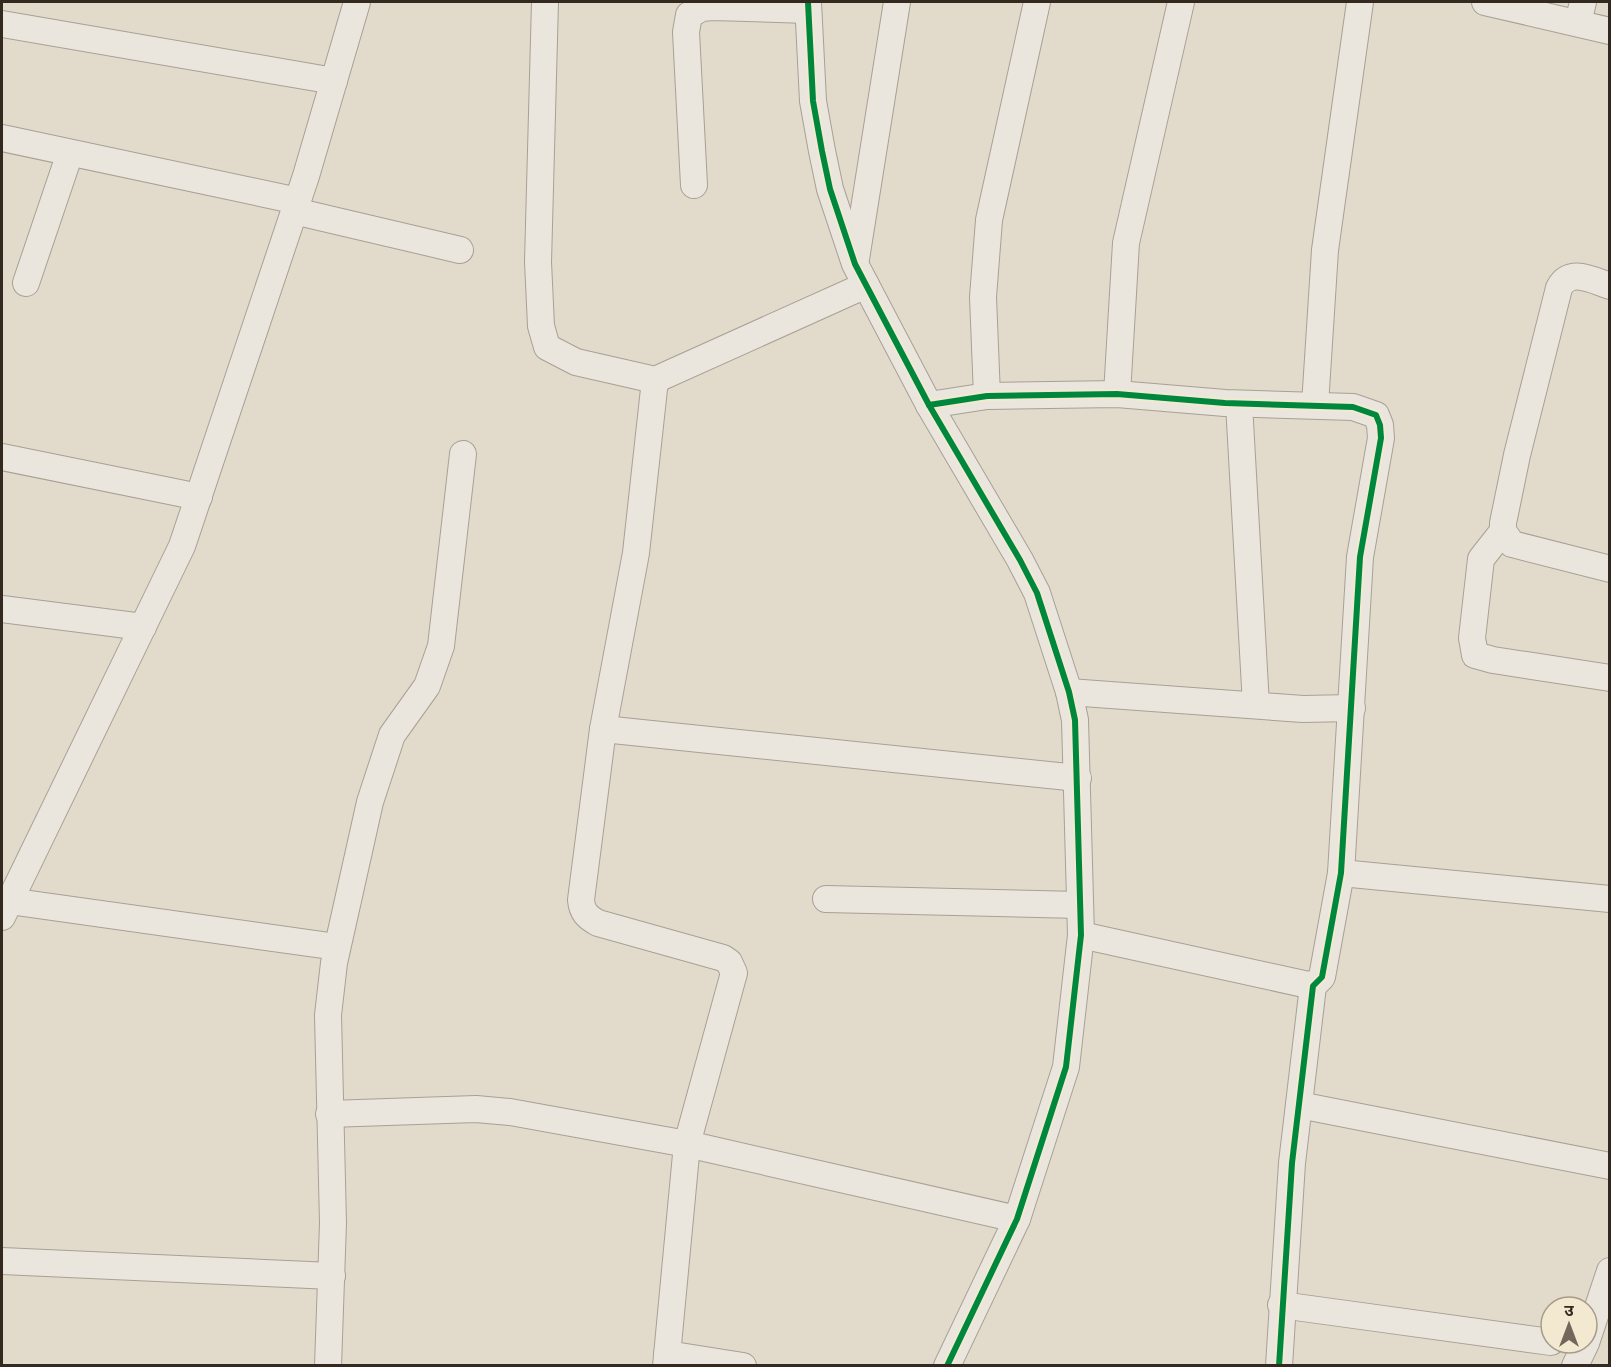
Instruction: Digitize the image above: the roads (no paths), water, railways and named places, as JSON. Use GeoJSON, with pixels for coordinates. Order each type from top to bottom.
{"type":"FeatureCollection","features":[{"type":"Feature","properties":{"kind":"street"},"geometry":{"type":"LineString","coordinates":[[337,947],[5,909],[182,546],[296,206],[357,2]]}},
{"type":"Feature","properties":{"kind":"street"},"geometry":{"type":"LineString","coordinates":[[544,2],[538,262],[544,338],[547,347],[576,362],[655,380],[860,274]]}},
{"type":"Feature","properties":{"kind":"street"},"geometry":{"type":"LineString","coordinates":[[860,274],[897,2]]}},
{"type":"Feature","properties":{"kind":"street"},"geometry":{"type":"LineString","coordinates":[[987,396],[983,297],[989,220],[1037,2]]}},
{"type":"Feature","properties":{"kind":"street"},"geometry":{"type":"LineString","coordinates":[[1117,394],[1126,243],[1180,2]]}},
{"type":"Feature","properties":{"kind":"street"},"geometry":{"type":"LineString","coordinates":[[1316,405],[1325,250],[1360,2]]}},
{"type":"Feature","properties":{"kind":"street"},"geometry":{"type":"LineString","coordinates":[[1485,2],[1580,12],[1610,31]]}},
{"type":"Feature","properties":{"kind":"street"},"geometry":{"type":"LineString","coordinates":[[694,185],[686,32],[689,15],[702,8],[713,7],[808,6],[813,101],[822,151],[830,189],[860,274],[929,405],[1033,585],[1069,692],[1075,720],[1078,778],[1081,935],[1066,1067],[1017,1219],[947,1365]]}},
{"type":"Feature","properties":{"kind":"street"},"geometry":{"type":"LineString","coordinates":[[2,24],[334,81]]}},
{"type":"Feature","properties":{"kind":"street"},"geometry":{"type":"LineString","coordinates":[[2,138],[296,206],[460,250]]}},
{"type":"Feature","properties":{"kind":"street"},"geometry":{"type":"LineString","coordinates":[[26,283],[70,153]]}},
{"type":"Feature","properties":{"kind":"street"},"geometry":{"type":"LineString","coordinates":[[1610,286],[1578,276],[1569,277],[1559,288],[1517,455],[1503,531],[1481,558],[1472,638],[1475,655],[1493,660],[1610,678]]}},
{"type":"Feature","properties":{"kind":"street"},"geometry":{"type":"LineString","coordinates":[[655,380],[636,553],[603,729],[581,890],[582,909],[588,918],[598,923],[712,954],[733,966],[732,982],[687,1144],[667,1360],[743,1365]]}},
{"type":"Feature","properties":{"kind":"street"},"geometry":{"type":"LineString","coordinates":[[929,405],[987,396],[1117,394],[1239,404],[1316,405],[1365,410],[1376,415],[1380,426],[1381,438],[1360,556],[1341,873],[1322,977],[1313,986],[1299,1105],[1281,1305],[1278,1365]]}},
{"type":"Feature","properties":{"kind":"street"},"geometry":{"type":"LineString","coordinates":[[1239,404],[1256,705]]}},
{"type":"Feature","properties":{"kind":"street"},"geometry":{"type":"LineString","coordinates":[[328,1365],[333,1223],[328,1016],[337,947],[370,802],[392,735],[427,686],[441,646],[463,454]]}},
{"type":"Feature","properties":{"kind":"street"},"geometry":{"type":"LineString","coordinates":[[2,457],[199,497]]}},
{"type":"Feature","properties":{"kind":"street"},"geometry":{"type":"LineString","coordinates":[[1503,531],[1512,544],[1520,547],[1610,569]]}},
{"type":"Feature","properties":{"kind":"street"},"geometry":{"type":"LineString","coordinates":[[2,609],[143,627]]}},
{"type":"Feature","properties":{"kind":"street"},"geometry":{"type":"LineString","coordinates":[[1069,692],[1256,705],[1352,708]]}},
{"type":"Feature","properties":{"kind":"street"},"geometry":{"type":"LineString","coordinates":[[603,729],[1078,778]]}},
{"type":"Feature","properties":{"kind":"street"},"geometry":{"type":"LineString","coordinates":[[1341,873],[1610,899]]}},
{"type":"Feature","properties":{"kind":"street"},"geometry":{"type":"LineString","coordinates":[[826,899],[1080,905]]}},
{"type":"Feature","properties":{"kind":"street"},"geometry":{"type":"LineString","coordinates":[[1081,935],[1313,986]]}},
{"type":"Feature","properties":{"kind":"street"},"geometry":{"type":"LineString","coordinates":[[1299,1105],[1610,1166]]}},
{"type":"Feature","properties":{"kind":"street"},"geometry":{"type":"LineString","coordinates":[[329,1114],[487,1110],[687,1144],[1017,1219]]}},
{"type":"Feature","properties":{"kind":"street"},"geometry":{"type":"LineString","coordinates":[[2,1261],[332,1276]]}},
{"type":"Feature","properties":{"kind":"street"},"geometry":{"type":"LineString","coordinates":[[1599,1303],[1610,1271]]}},
{"type":"Feature","properties":{"kind":"street"},"geometry":{"type":"LineString","coordinates":[[1281,1305],[1539,1340]]}}]}
